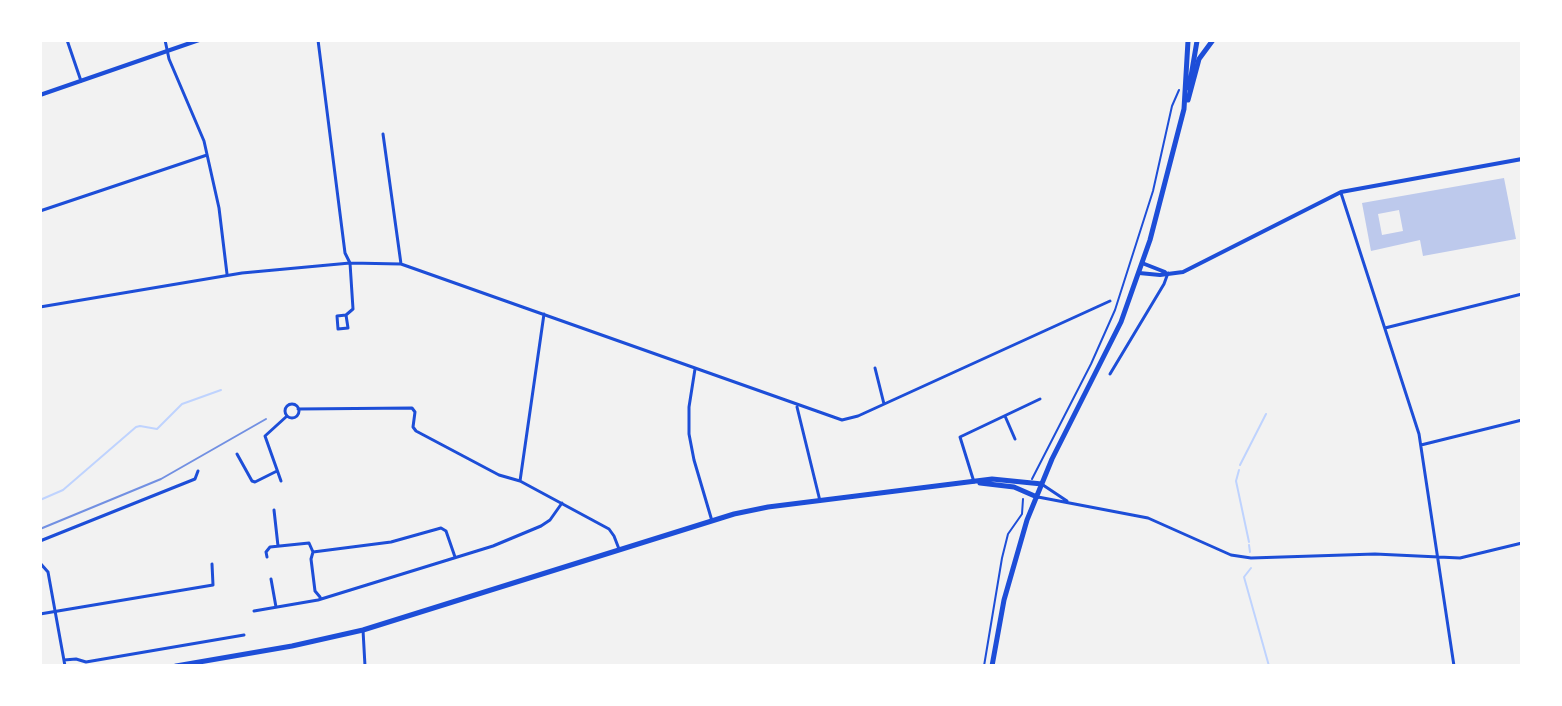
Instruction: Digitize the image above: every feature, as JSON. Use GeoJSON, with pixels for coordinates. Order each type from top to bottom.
{"type":"FeatureCollection","features":[{"type":"Feature","properties":{"kind":"main road"},"geometry":{"type":"LineString","coordinates":[[992,666],[1009,579],[1037,497],[1121,322],[1139,273],[1161,204],[1184,109],[1188,40],[1199,41],[1188,100]]}},
{"type":"Feature","properties":{"kind":"main road"},"geometry":{"type":"LineString","coordinates":[[1184,109],[1199,59],[1213,40]]}},
{"type":"Feature","properties":{"kind":"main road"},"geometry":{"type":"LineString","coordinates":[[176,666],[363,630],[619,549],[768,507],[992,479],[1042,484]]}},
{"type":"Feature","properties":{"kind":"main road"},"geometry":{"type":"LineString","coordinates":[[975,483],[1026,491],[1037,497]]}},
{"type":"Feature","properties":{"kind":"street"},"geometry":{"type":"LineString","coordinates":[[67,40],[81,81]]}},
{"type":"Feature","properties":{"kind":"street"},"geometry":{"type":"LineString","coordinates":[[165,40],[208,154],[219,208],[227,275]]}},
{"type":"Feature","properties":{"kind":"street"},"geometry":{"type":"LineString","coordinates":[[40,95],[199,40]]}},
{"type":"Feature","properties":{"kind":"street"},"geometry":{"type":"LineString","coordinates":[[318,40],[345,253],[350,263],[353,309],[346,315]]}},
{"type":"Feature","properties":{"kind":"street"},"geometry":{"type":"LineString","coordinates":[[383,134],[401,264]]}},
{"type":"Feature","properties":{"kind":"street"},"geometry":{"type":"LineString","coordinates":[[40,211],[208,154]]}},
{"type":"Feature","properties":{"kind":"street"},"geometry":{"type":"LineString","coordinates":[[1139,273],[1152,275],[1190,269],[1341,192],[1522,159]]}},
{"type":"Feature","properties":{"kind":"street"},"geometry":{"type":"LineString","coordinates":[[1341,192],[1421,445],[1454,666]]}},
{"type":"Feature","properties":{"kind":"street"},"geometry":{"type":"LineString","coordinates":[[40,307],[227,275],[350,263],[401,264],[842,420],[858,416],[1110,301]]}},
{"type":"Feature","properties":{"kind":"street"},"geometry":{"type":"LineString","coordinates":[[1142,263],[1168,273]]}},
{"type":"Feature","properties":{"kind":"street"},"geometry":{"type":"LineString","coordinates":[[1110,374],[1168,273]]}},
{"type":"Feature","properties":{"kind":"street"},"geometry":{"type":"LineString","coordinates":[[1385,328],[1522,294]]}},
{"type":"Feature","properties":{"kind":"street"},"geometry":{"type":"LineString","coordinates":[[520,481],[544,313]]}},
{"type":"Feature","properties":{"kind":"street"},"geometry":{"type":"LineString","coordinates":[[875,368],[884,404]]}},
{"type":"Feature","properties":{"kind":"street"},"geometry":{"type":"LineString","coordinates":[[695,369],[689,407],[689,434],[712,521]]}},
{"type":"Feature","properties":{"kind":"street"},"geometry":{"type":"LineString","coordinates":[[975,483],[960,437],[1040,399]]}},
{"type":"Feature","properties":{"kind":"street"},"geometry":{"type":"LineString","coordinates":[[287,416],[285,410],[288,405],[298,409],[412,408],[416,431],[499,475],[520,481],[609,529],[619,549]]}},
{"type":"Feature","properties":{"kind":"street"},"geometry":{"type":"LineString","coordinates":[[797,405],[820,501]]}},
{"type":"Feature","properties":{"kind":"street"},"geometry":{"type":"LineString","coordinates":[[281,481],[265,436],[287,416],[295,417],[298,409]]}},
{"type":"Feature","properties":{"kind":"street"},"geometry":{"type":"LineString","coordinates":[[1005,416],[1015,439]]}},
{"type":"Feature","properties":{"kind":"street"},"geometry":{"type":"LineString","coordinates":[[1421,445],[1522,420]]}},
{"type":"Feature","properties":{"kind":"street"},"geometry":{"type":"LineString","coordinates":[[237,454],[252,481],[277,471]]}},
{"type":"Feature","properties":{"kind":"street"},"geometry":{"type":"LineString","coordinates":[[40,541],[195,479],[198,471]]}},
{"type":"Feature","properties":{"kind":"street"},"geometry":{"type":"LineString","coordinates":[[1042,484],[1070,503]]}},
{"type":"Feature","properties":{"kind":"street"},"geometry":{"type":"LineString","coordinates":[[1037,497],[1148,518],[1231,555],[1251,558],[1375,554],[1467,557],[1522,543]]}},
{"type":"Feature","properties":{"kind":"street"},"geometry":{"type":"LineString","coordinates":[[254,611],[318,600],[455,558],[541,526],[550,520],[562,503]]}},
{"type":"Feature","properties":{"kind":"street"},"geometry":{"type":"LineString","coordinates":[[274,510],[278,546]]}},
{"type":"Feature","properties":{"kind":"street"},"geometry":{"type":"LineString","coordinates":[[313,552],[391,542],[441,528],[446,531],[455,558]]}},
{"type":"Feature","properties":{"kind":"street"},"geometry":{"type":"LineString","coordinates":[[267,557],[270,547],[309,543],[313,552],[315,591],[320,597]]}},
{"type":"Feature","properties":{"kind":"street"},"geometry":{"type":"LineString","coordinates":[[40,563],[48,572],[65,666]]}},
{"type":"Feature","properties":{"kind":"street"},"geometry":{"type":"LineString","coordinates":[[40,614],[213,585],[212,564]]}},
{"type":"Feature","properties":{"kind":"street"},"geometry":{"type":"LineString","coordinates":[[271,579],[276,607]]}},
{"type":"Feature","properties":{"kind":"street"},"geometry":{"type":"LineString","coordinates":[[363,630],[365,666]]}},
{"type":"Feature","properties":{"kind":"street"},"geometry":{"type":"LineString","coordinates":[[64,660],[86,662],[244,635]]}},
{"type":"Feature","properties":{"kind":"path"},"geometry":{"type":"LineString","coordinates":[[1031,482],[1115,310],[1147,215],[1172,106],[1181,84]]}},
{"type":"Feature","properties":{"kind":"path"},"geometry":{"type":"LineString","coordinates":[[984,666],[1002,558],[1008,534],[1022,514],[1026,491]]}},
{"type":"Feature","properties":{"kind":"building"},"geometry":{"type":"Polygon","coordinates":[[[1504,178],[1516,239],[1423,256],[1420,240],[1371,251],[1362,203],[1504,178]],[[1399,210],[1378,214],[1382,235],[1403,231],[1399,210]]]}},
{"type":"Feature","properties":{"kind":"waterway"},"geometry":{"type":"LineString","coordinates":[[40,500],[63,490],[136,427],[157,429],[182,404],[221,390]]}},
{"type":"Feature","properties":{"kind":"waterway"},"geometry":{"type":"LineString","coordinates":[[1240,465],[1266,414]]}},
{"type":"Feature","properties":{"kind":"waterway"},"geometry":{"type":"LineString","coordinates":[[1239,470],[1236,481],[1249,542]]}},
{"type":"Feature","properties":{"kind":"waterway"},"geometry":{"type":"LineString","coordinates":[[1249,545],[1250,552]]}},
{"type":"Feature","properties":{"kind":"waterway"},"geometry":{"type":"LineString","coordinates":[[1251,568],[1244,577],[1269,666]]}},
{"type":"Feature","properties":{"kind":"tram line"},"geometry":{"type":"LineString","coordinates":[[40,529],[161,479],[266,419]]}}]}
